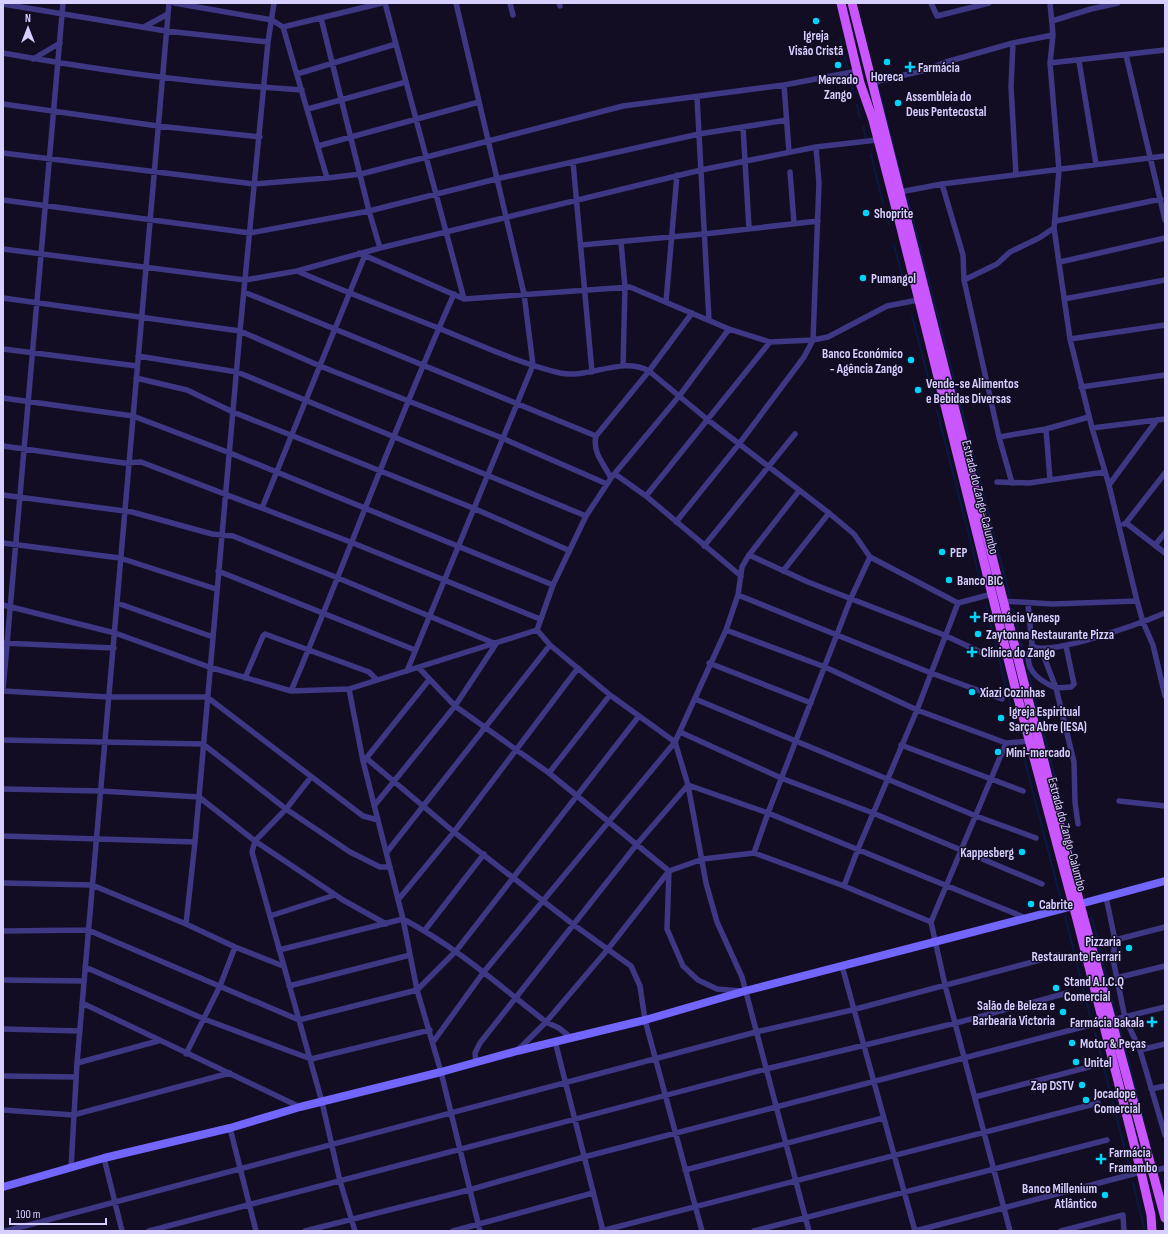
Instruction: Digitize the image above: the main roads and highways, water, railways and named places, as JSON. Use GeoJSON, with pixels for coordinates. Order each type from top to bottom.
{"type":"FeatureCollection","features":[{"type":"Feature","properties":{"kind":"main road","name":"Estrada do Zango-Calumbo"},"geometry":{"type":"LineString","coordinates":[[842,3],[858,71],[878,140],[1030,741],[1112,1020],[1165,1218]]}},
{"type":"Feature","properties":{"kind":"main road","name":"Estrada do Zango-Calumbo"},"geometry":{"type":"LineString","coordinates":[[852,3],[1004,601],[1077,905],[1102,1022],[1151,1215],[1152,1231]]}},
{"type":"Feature","properties":{"kind":"waterway"},"geometry":{"type":"LineString","coordinates":[[840,38],[847,67]]}},
{"type":"Feature","properties":{"kind":"waterway"},"geometry":{"type":"LineString","coordinates":[[850,80],[854,93]]}},
{"type":"Feature","properties":{"kind":"waterway"},"geometry":{"type":"LineString","coordinates":[[878,85],[902,182]]}},
{"type":"Feature","properties":{"kind":"waterway"},"geometry":{"type":"LineString","coordinates":[[857,105],[860,118]]}},
{"type":"Feature","properties":{"kind":"waterway"},"geometry":{"type":"LineString","coordinates":[[863,127],[866,138]]}},
{"type":"Feature","properties":{"kind":"waterway"},"geometry":{"type":"LineString","coordinates":[[871,154],[883,204]]}},
{"type":"Feature","properties":{"kind":"waterway"},"geometry":{"type":"LineString","coordinates":[[907,196],[1010,597]]}},
{"type":"Feature","properties":{"kind":"waterway"},"geometry":{"type":"LineString","coordinates":[[886,213],[889,225]]}},
{"type":"Feature","properties":{"kind":"waterway"},"geometry":{"type":"LineString","coordinates":[[894,245],[904,282]]}},
{"type":"Feature","properties":{"kind":"waterway"},"geometry":{"type":"LineString","coordinates":[[912,316],[935,404]]}},
{"type":"Feature","properties":{"kind":"waterway"},"geometry":{"type":"LineString","coordinates":[[937,411],[966,524]]}},
{"type":"Feature","properties":{"kind":"waterway"},"geometry":{"type":"LineString","coordinates":[[967,527],[982,588]]}},
{"type":"Feature","properties":{"kind":"waterway"},"geometry":{"type":"LineString","coordinates":[[986,605],[1017,732]]}},
{"type":"Feature","properties":{"kind":"waterway"},"geometry":{"type":"LineString","coordinates":[[1013,609],[1026,662]]}},
{"type":"Feature","properties":{"kind":"waterway"},"geometry":{"type":"LineString","coordinates":[[1027,666],[1083,886]]}},
{"type":"Feature","properties":{"kind":"waterway"},"geometry":{"type":"LineString","coordinates":[[1022,750],[1061,900]]}},
{"type":"Feature","properties":{"kind":"waterway"},"geometry":{"type":"LineString","coordinates":[[1065,916],[1090,1016]]}},
{"type":"Feature","properties":{"kind":"waterway"},"geometry":{"type":"LineString","coordinates":[[1092,917],[1115,1013]]}},
{"type":"Feature","properties":{"kind":"waterway"},"geometry":{"type":"LineString","coordinates":[[1119,1025],[1143,1118]]}},
{"type":"Feature","properties":{"kind":"waterway"},"geometry":{"type":"LineString","coordinates":[[1095,1033],[1130,1170]]}},
{"type":"Feature","properties":{"kind":"waterway"},"geometry":{"type":"LineString","coordinates":[[1133,1183],[1145,1231]]}},
{"type":"Feature","properties":{"kind":"waterway"},"geometry":{"type":"LineString","coordinates":[[1163,1192],[1165,1200]]}},
{"type":"Feature","properties":{"kind":"place","name":"Igreja Visão Cristã"},"geometry":{"type":"Point","coordinates":[816,21]}},
{"type":"Feature","properties":{"kind":"place","name":"Horeca"},"geometry":{"type":"Point","coordinates":[887,62]}},
{"type":"Feature","properties":{"kind":"place","name":"Mercado Zango"},"geometry":{"type":"Point","coordinates":[838,65]}},
{"type":"Feature","properties":{"kind":"place","name":"Farmácia"},"geometry":{"type":"Point","coordinates":[910,67]}},
{"type":"Feature","properties":{"kind":"place","name":"Assembleia do Deus Pentecostal"},"geometry":{"type":"Point","coordinates":[898,103]}},
{"type":"Feature","properties":{"kind":"place","name":"Shoprite"},"geometry":{"type":"Point","coordinates":[866,213]}},
{"type":"Feature","properties":{"kind":"place","name":"Pumangol"},"geometry":{"type":"Point","coordinates":[863,278]}},
{"type":"Feature","properties":{"kind":"place","name":"Banco Económico - Agência Zango"},"geometry":{"type":"Point","coordinates":[911,360]}},
{"type":"Feature","properties":{"kind":"place","name":"Vende-se Alimentos e Bebidas Diversas"},"geometry":{"type":"Point","coordinates":[918,390]}},
{"type":"Feature","properties":{"kind":"place","name":"PEP"},"geometry":{"type":"Point","coordinates":[942,552]}},
{"type":"Feature","properties":{"kind":"place","name":"Banco BIC"},"geometry":{"type":"Point","coordinates":[949,580]}},
{"type":"Feature","properties":{"kind":"place","name":"Farmácia Vanesp"},"geometry":{"type":"Point","coordinates":[975,617]}},
{"type":"Feature","properties":{"kind":"place","name":"Zaytonna Restaurante Pizza"},"geometry":{"type":"Point","coordinates":[978,634]}},
{"type":"Feature","properties":{"kind":"place","name":"Clínica do Zango"},"geometry":{"type":"Point","coordinates":[972,652]}},
{"type":"Feature","properties":{"kind":"place","name":"Xiazi Cozinhas"},"geometry":{"type":"Point","coordinates":[972,692]}},
{"type":"Feature","properties":{"kind":"place","name":"Igreja Espiritual Sarça Abre (IESA)"},"geometry":{"type":"Point","coordinates":[1001,718]}},
{"type":"Feature","properties":{"kind":"place","name":"Mini-mercado"},"geometry":{"type":"Point","coordinates":[998,752]}},
{"type":"Feature","properties":{"kind":"place","name":"Kappesberg"},"geometry":{"type":"Point","coordinates":[1022,852]}},
{"type":"Feature","properties":{"kind":"place","name":"Cabrite"},"geometry":{"type":"Point","coordinates":[1031,904]}},
{"type":"Feature","properties":{"kind":"place","name":"Pizzaria Restaurante Ferrari"},"geometry":{"type":"Point","coordinates":[1129,948]}},
{"type":"Feature","properties":{"kind":"place","name":"Stand A.I.C.Q Comercial"},"geometry":{"type":"Point","coordinates":[1056,988]}},
{"type":"Feature","properties":{"kind":"place","name":"Salão de Beleza e Barbearia Victoria"},"geometry":{"type":"Point","coordinates":[1063,1012]}},
{"type":"Feature","properties":{"kind":"place","name":"Farmácia Bakala"},"geometry":{"type":"Point","coordinates":[1152,1022]}},
{"type":"Feature","properties":{"kind":"place","name":"Motor & Peças"},"geometry":{"type":"Point","coordinates":[1072,1043]}},
{"type":"Feature","properties":{"kind":"place","name":"Unitel"},"geometry":{"type":"Point","coordinates":[1076,1062]}},
{"type":"Feature","properties":{"kind":"place","name":"Zap DSTV"},"geometry":{"type":"Point","coordinates":[1082,1085]}},
{"type":"Feature","properties":{"kind":"place","name":"Jocadope Comercial"},"geometry":{"type":"Point","coordinates":[1086,1100]}},
{"type":"Feature","properties":{"kind":"place","name":"Farmácia Framambo"},"geometry":{"type":"Point","coordinates":[1101,1159]}},
{"type":"Feature","properties":{"kind":"place","name":"Banco Millenium Atlântico"},"geometry":{"type":"Point","coordinates":[1105,1195]}}]}
